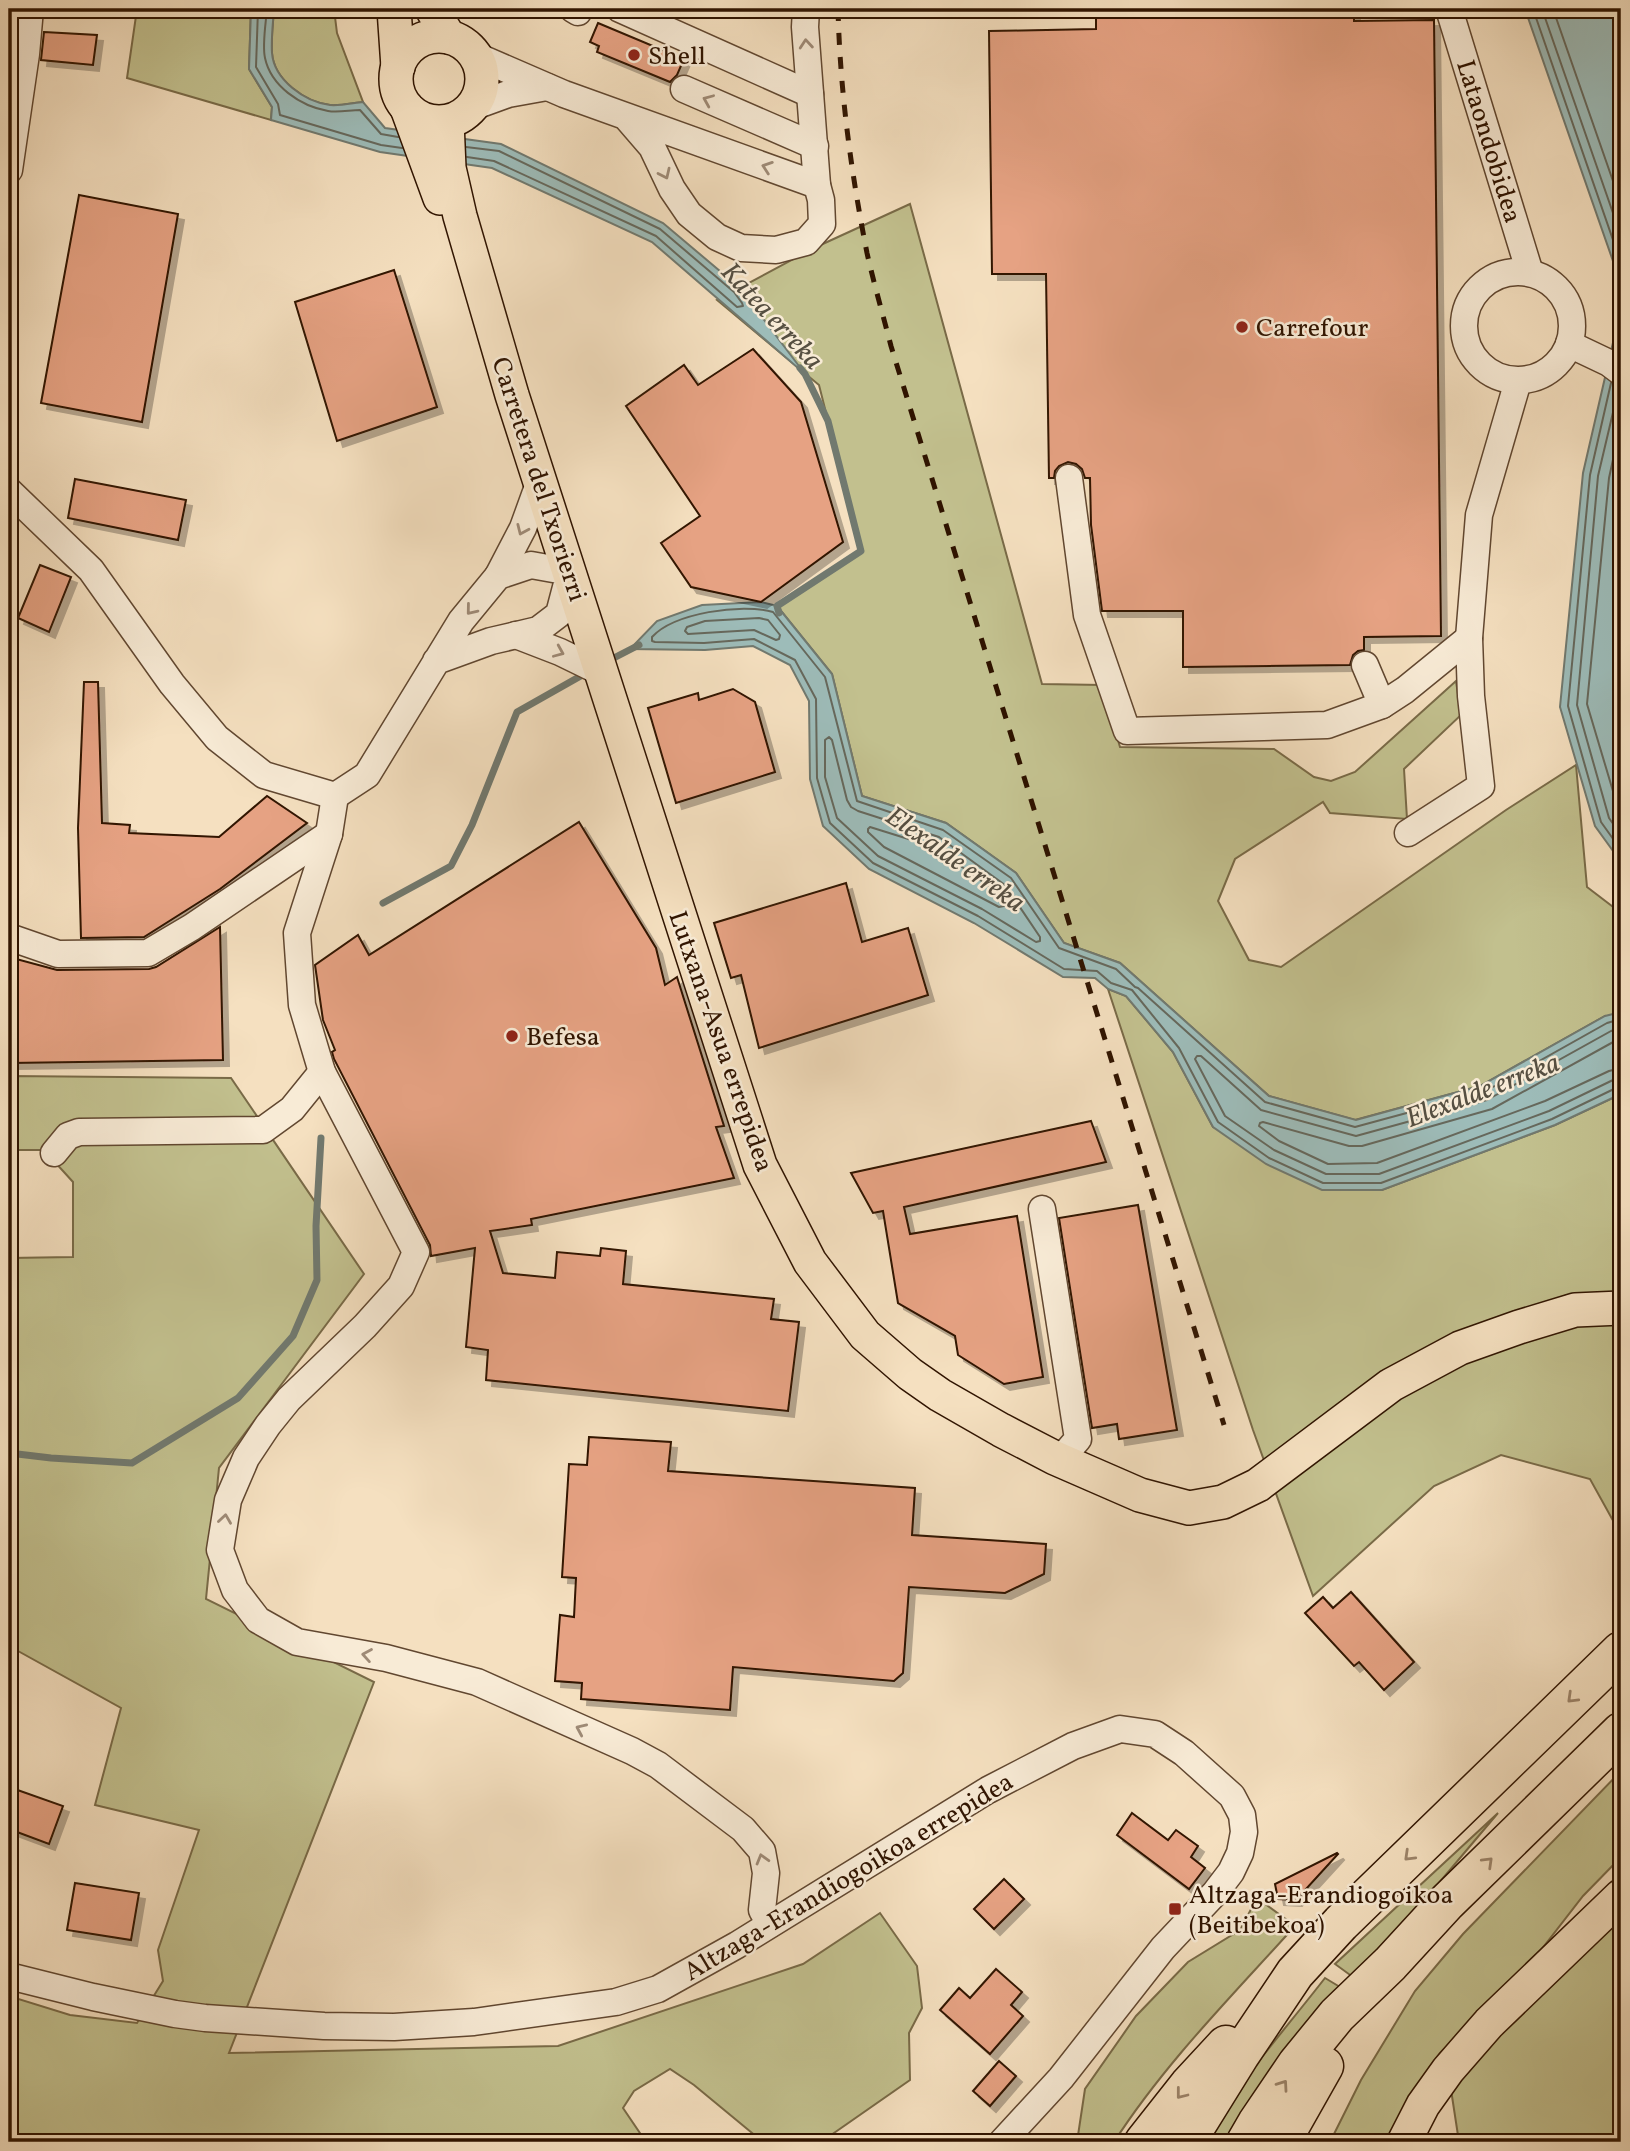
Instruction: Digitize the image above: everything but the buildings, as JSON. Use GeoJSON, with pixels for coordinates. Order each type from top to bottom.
{"type":"FeatureCollection","features":[{"type":"Feature","properties":{"kind":"highway"},"geometry":{"type":"LineString","coordinates":[[1144,2142],[1189,2085],[1370,1894],[1621,1651]]}},
{"type":"Feature","properties":{"kind":"highway"},"geometry":{"type":"LineString","coordinates":[[1246,2142],[1256,2123],[1337,2015],[1390,1964],[1447,1902],[1621,1732]]}},
{"type":"Feature","properties":{"kind":"highway"},"geometry":{"type":"LineString","coordinates":[[1281,2142],[1331,2054],[1390,1964]]}},
{"type":"Feature","properties":{"kind":"highway"},"geometry":{"type":"LineString","coordinates":[[1186,2142],[1295,1973]]}},
{"type":"Feature","properties":{"kind":"highway"},"geometry":{"type":"LineString","coordinates":[[1294,2142],[1331,2054]]}},
{"type":"Feature","properties":{"kind":"main road"},"geometry":{"type":"LineString","coordinates":[[394,9],[398,88],[407,108],[432,122],[459,114],[481,87],[480,65],[432,9]]}},
{"type":"Feature","properties":{"kind":"main road"},"geometry":{"type":"LineString","coordinates":[[398,67],[404,55],[424,39],[436,37],[461,46]]}},
{"type":"Feature","properties":{"kind":"main road","name":"Carretera del Txorierri"},"geometry":{"type":"LineString","coordinates":[[407,108],[444,212],[485,302]]}},
{"type":"Feature","properties":{"kind":"main road","name":"Carretera del Txorierri"},"geometry":{"type":"LineString","coordinates":[[459,114],[449,168],[460,216],[601,671]]}},
{"type":"Feature","properties":{"kind":"main road","name":"Lutxana-Asua errepidea"},"geometry":{"type":"LineString","coordinates":[[601,671],[760,1165],[810,1262],[865,1335],[910,1374],[940,1395],[1060,1460],[1140,1495],[1189,1508],[1223,1502],[1258,1485],[1391,1385],[1460,1348],[1575,1310],[1621,1308]]}},
{"type":"Feature","properties":{"kind":"main road"},"geometry":{"type":"LineString","coordinates":[[1404,2142],[1423,2105],[1480,2032],[1621,1896]]}},
{"type":"Feature","properties":{"kind":"street"},"geometry":{"type":"LineString","coordinates":[[9,170],[30,9]]}},
{"type":"Feature","properties":{"kind":"street"},"geometry":{"type":"LineString","coordinates":[[620,9],[810,94]]}},
{"type":"Feature","properties":{"kind":"street"},"geometry":{"type":"LineString","coordinates":[[627,118],[652,147],[672,189],[689,214],[717,237],[741,248],[776,250],[806,242],[822,225],[805,27],[806,9]]}},
{"type":"Feature","properties":{"kind":"street","name":"Lataondobidea"},"geometry":{"type":"LineString","coordinates":[[1449,9],[1530,273]]}},
{"type":"Feature","properties":{"kind":"street"},"geometry":{"type":"LineString","coordinates":[[461,46],[547,88],[817,185]]}},
{"type":"Feature","properties":{"kind":"street"},"geometry":{"type":"LineString","coordinates":[[459,114],[508,94],[547,88]]}},
{"type":"Feature","properties":{"kind":"street"},"geometry":{"type":"LineString","coordinates":[[684,89],[815,146]]}},
{"type":"Feature","properties":{"kind":"street"},"geometry":{"type":"LineString","coordinates":[[1530,273],[1547,280],[1565,300],[1572,326],[1569,344],[1562,359],[1550,371],[1518,381],[1501,378],[1485,370],[1473,357],[1466,342],[1464,325],[1467,308],[1474,294],[1485,283],[1499,275],[1530,273]]}},
{"type":"Feature","properties":{"kind":"street"},"geometry":{"type":"LineString","coordinates":[[1569,344],[1609,363],[1621,372]]}},
{"type":"Feature","properties":{"kind":"street"},"geometry":{"type":"LineString","coordinates":[[1408,833],[1481,786],[1471,696],[1469,638],[1479,515],[1518,381]]}},
{"type":"Feature","properties":{"kind":"street"},"geometry":{"type":"LineString","coordinates":[[1069,478],[1087,615],[1127,731],[1327,725],[1382,705],[1405,690],[1469,638]]}},
{"type":"Feature","properties":{"kind":"street"},"geometry":{"type":"LineString","coordinates":[[540,481],[523,528],[498,576],[461,621],[367,775],[335,796],[329,834],[297,933],[302,1005],[322,1072],[416,1252],[401,1286],[365,1326],[289,1399],[268,1424],[246,1458],[228,1500],[220,1550],[235,1590],[258,1620],[297,1642],[386,1658],[477,1682],[658,1765],[743,1829],[762,1851],[766,1873],[762,1910],[770,1924]]}},
{"type":"Feature","properties":{"kind":"street"},"geometry":{"type":"LineString","coordinates":[[9,491],[91,570],[172,684],[217,738],[264,775],[335,796]]}},
{"type":"Feature","properties":{"kind":"street"},"geometry":{"type":"LineString","coordinates":[[436,661],[491,641],[538,630],[559,614],[570,572],[531,565],[498,576]]}},
{"type":"Feature","properties":{"kind":"street"},"geometry":{"type":"LineString","coordinates":[[516,635],[601,671]]}},
{"type":"Feature","properties":{"kind":"street"},"geometry":{"type":"LineString","coordinates":[[1365,665],[1382,705]]}},
{"type":"Feature","properties":{"kind":"street"},"geometry":{"type":"LineString","coordinates":[[9,937],[58,954],[148,953],[192,927],[329,834]]}},
{"type":"Feature","properties":{"kind":"street"},"geometry":{"type":"LineString","coordinates":[[54,1153],[68,1136],[79,1132],[263,1130],[292,1109],[322,1072]]}},
{"type":"Feature","properties":{"kind":"street"},"geometry":{"type":"LineString","coordinates":[[1042,1209],[1078,1439],[1060,1460]]}},
{"type":"Feature","properties":{"kind":"street","name":"Altzaga-Erandiogoikoa errepidea"},"geometry":{"type":"LineString","coordinates":[[9,1976],[93,1997],[205,2018],[324,2026],[408,2026],[474,2022],[617,2001],[658,1989],[737,1945],[988,1790],[1073,1746],[1120,1729],[1155,1734],[1184,1753],[1232,1796],[1242,1815],[1244,1832],[1240,1853],[1231,1872],[1215,1893],[1163,1948],[1061,2078],[1002,2142]]}},
{"type":"Feature","properties":{"kind":"shaded area"},"geometry":{"type":"Polygon","coordinates":[[[137,9],[251,9],[249,69],[272,107],[271,120],[127,78],[137,9]]]}},
{"type":"Feature","properties":{"kind":"shaded area"},"geometry":{"type":"Polygon","coordinates":[[[274,9],[334,9],[337,33],[363,102],[334,105],[320,103],[301,94],[285,81],[278,72],[272,53],[274,9]]]}},
{"type":"Feature","properties":{"kind":"shaded area"},"geometry":{"type":"Polygon","coordinates":[[[910,204],[1042,684],[1102,685],[1120,747],[1274,749],[1314,777],[1331,781],[1355,772],[1456,681],[1461,715],[1404,769],[1407,819],[1330,813],[1323,802],[1235,859],[1218,901],[1249,960],[1281,967],[1506,810],[1576,765],[1587,887],[1621,913],[1621,1042],[1605,1016],[1480,1086],[1355,1120],[1269,1096],[1120,963],[1064,943],[1016,873],[946,823],[862,796],[832,674],[777,606],[861,551],[819,385],[717,300],[814,248],[910,204]]]}},
{"type":"Feature","properties":{"kind":"shaded area"},"geometry":{"type":"Polygon","coordinates":[[[1108,989],[1126,996],[1173,1052],[1213,1127],[1382,1190],[1555,1125],[1621,1094],[1621,1535],[1590,1479],[1501,1455],[1434,1486],[1313,1596],[1253,1430],[1108,989]]]}},
{"type":"Feature","properties":{"kind":"shaded area"},"geometry":{"type":"Polygon","coordinates":[[[9,1076],[231,1078],[364,1274],[219,1468],[206,1599],[374,1682],[229,2053],[558,2046],[803,1964],[880,1913],[917,1966],[922,2008],[909,2033],[910,2080],[821,2142],[763,2142],[694,2085],[670,2069],[634,2091],[623,2108],[646,2142],[9,2142],[9,1996],[70,2015],[137,2023],[163,1981],[158,1950],[199,1830],[95,1805],[121,1708],[9,1646],[9,1258],[73,1257],[73,1182],[44,1150],[9,1150],[9,1076]]]}},
{"type":"Feature","properties":{"kind":"shaded area"},"geometry":{"type":"Polygon","coordinates":[[[1621,1771],[1621,1857],[1583,1896],[1527,1968],[1440,2053],[1414,2090],[1387,2142],[1330,2142],[1361,2080],[1415,1991],[1463,1934],[1621,1771]]]}},
{"type":"Feature","properties":{"kind":"shaded area"},"geometry":{"type":"Polygon","coordinates":[[[1498,1813],[1357,1980],[1335,1964],[1498,1813]]]}},
{"type":"Feature","properties":{"kind":"shaded area"},"geometry":{"type":"Polygon","coordinates":[[[1621,1896],[1621,2142],[1459,2142],[1448,2070],[1621,1896]]]}},
{"type":"Feature","properties":{"kind":"shaded area"},"geometry":{"type":"Polygon","coordinates":[[[1257,1898],[1295,1926],[1177,2057],[1114,2142],[1077,2142],[1085,2089],[1136,2016],[1188,1962],[1240,1930],[1257,1898]]]}},
{"type":"Feature","properties":{"kind":"shaded area"},"geometry":{"type":"Polygon","coordinates":[[[1325,1978],[1350,1993],[1269,2142],[1201,2142],[1245,2079],[1325,1978]]]}},
{"type":"Feature","properties":{"kind":"water"},"geometry":{"type":"Polygon","coordinates":[[[251,9],[274,9],[274,63],[285,81],[301,94],[320,103],[334,105],[363,102],[385,128],[501,144],[663,223],[740,288],[805,374],[652,242],[492,168],[380,152],[271,120],[272,107],[249,69],[251,9]]]}},
{"type":"Feature","properties":{"kind":"water"},"geometry":{"type":"Polygon","coordinates":[[[1525,9],[1621,9],[1621,284],[1525,9]]]}},
{"type":"Feature","properties":{"kind":"water"},"geometry":{"type":"Polygon","coordinates":[[[1621,308],[1621,862],[1595,826],[1560,707],[1583,473],[1621,308]]]}},
{"type":"Feature","properties":{"kind":"water"},"geometry":{"type":"Polygon","coordinates":[[[761,602],[777,606],[832,674],[862,796],[946,823],[1016,873],[1064,943],[1120,963],[1269,1096],[1356,1120],[1480,1086],[1605,1016],[1621,1012],[1621,1094],[1555,1125],[1382,1190],[1322,1190],[1266,1164],[1213,1127],[1173,1052],[1126,996],[1108,989],[1095,978],[1063,977],[974,923],[869,869],[823,826],[810,779],[809,701],[790,665],[753,646],[705,650],[630,649],[657,621],[702,605],[761,602]]]}},
{"type":"Feature","properties":{"kind":"waterway","name":"Katea erreka"},"geometry":{"type":"LineString","coordinates":[[779,613],[777,606],[861,551],[828,421],[800,368]]}},
{"type":"Feature","properties":{"kind":"waterway","name":"Elexalde erreka"},"geometry":{"type":"LineString","coordinates":[[606,662],[639,645]]}},
{"type":"Feature","properties":{"kind":"waterway","name":"Elexalde erreka"},"geometry":{"type":"LineString","coordinates":[[383,903],[451,866],[472,825],[517,712],[586,673]]}},
{"type":"Feature","properties":{"kind":"waterway","name":"Elexalde erreka"},"geometry":{"type":"LineString","coordinates":[[9,1453],[132,1463],[238,1398],[293,1336],[317,1280],[316,1226],[321,1138]]}},
{"type":"Feature","properties":{"kind":"railway"},"geometry":{"type":"LineString","coordinates":[[838,9],[844,101],[856,192],[867,253],[891,346],[1224,1425]]}},
{"type":"Feature","properties":{"kind":"place","name":"Shell"},"geometry":{"type":"Point","coordinates":[634,55]}},
{"type":"Feature","properties":{"kind":"place","name":"Carrefour"},"geometry":{"type":"Point","coordinates":[1242,327]}},
{"type":"Feature","properties":{"kind":"place","name":"Befesa"},"geometry":{"type":"Point","coordinates":[512,1036]}},
{"type":"Feature","properties":{"kind":"place","name":"Altzaga-Erandiogoikoa (Beitibekoa)"},"geometry":{"type":"Point","coordinates":[1175,1909]}}]}
